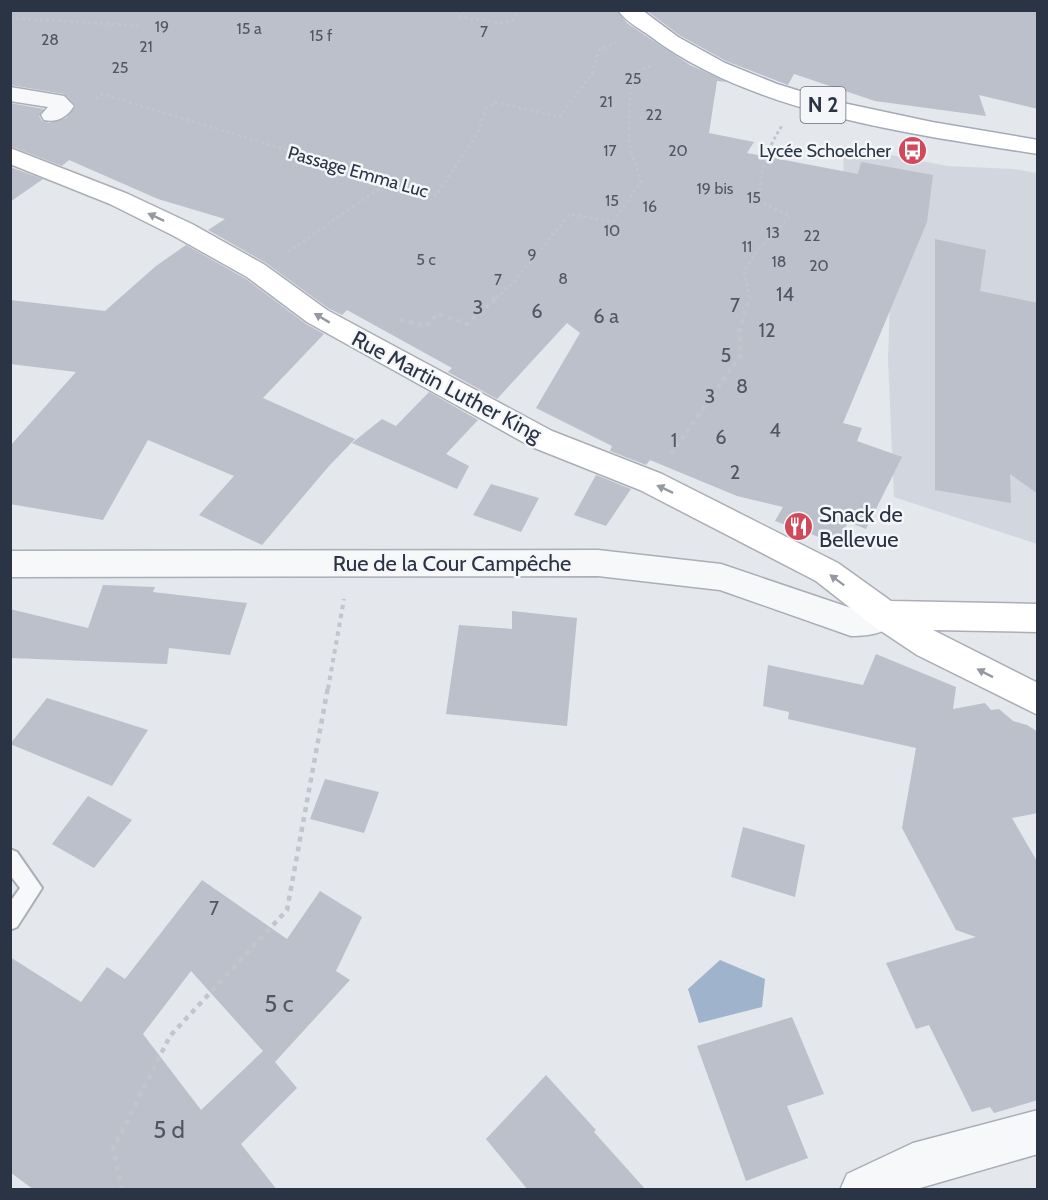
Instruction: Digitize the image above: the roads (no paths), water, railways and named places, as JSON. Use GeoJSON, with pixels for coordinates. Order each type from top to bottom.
{"type":"FeatureCollection","features":[{"type":"Feature","properties":{"kind":"main road","name":"N 2"},"geometry":{"type":"LineString","coordinates":[[628,10],[696,57],[799,98],[889,122],[1038,147]]}},
{"type":"Feature","properties":{"kind":"main road","name":"Rue Martin Luther King"},"geometry":{"type":"LineString","coordinates":[[10,155],[140,209],[183,230],[256,271],[317,316],[365,343],[542,439],[651,482],[827,573],[929,645],[1038,699]]}},
{"type":"Feature","properties":{"kind":"main road"},"geometry":{"type":"LineString","coordinates":[[884,615],[1038,618]]}},
{"type":"Feature","properties":{"kind":"street"},"geometry":{"type":"LineString","coordinates":[[10,94],[56,101],[63,106],[52,115]]}},
{"type":"Feature","properties":{"kind":"street","name":"Rue de la Cour Campêche"},"geometry":{"type":"LineString","coordinates":[[10,564],[598,563],[721,577],[851,622],[868,622],[884,615]]}},
{"type":"Feature","properties":{"kind":"street"},"geometry":{"type":"LineString","coordinates":[[863,1190],[913,1166],[1038,1132]]}},
{"type":"Feature","properties":{"kind":"lane"},"geometry":{"type":"LineString","coordinates":[[10,858],[32,888],[10,920]]}},
{"type":"Feature","properties":{"kind":"water"},"geometry":{"type":"Polygon","coordinates":[[[720,960],[765,979],[762,1007],[699,1023],[688,989],[720,960]]]}},
{"type":"Feature","properties":{"kind":"place","name":"Lycée Schoelcher"},"geometry":{"type":"Point","coordinates":[912,151]}},
{"type":"Feature","properties":{"kind":"place","name":"Snack de Bellevue"},"geometry":{"type":"Point","coordinates":[798,527]}}]}
